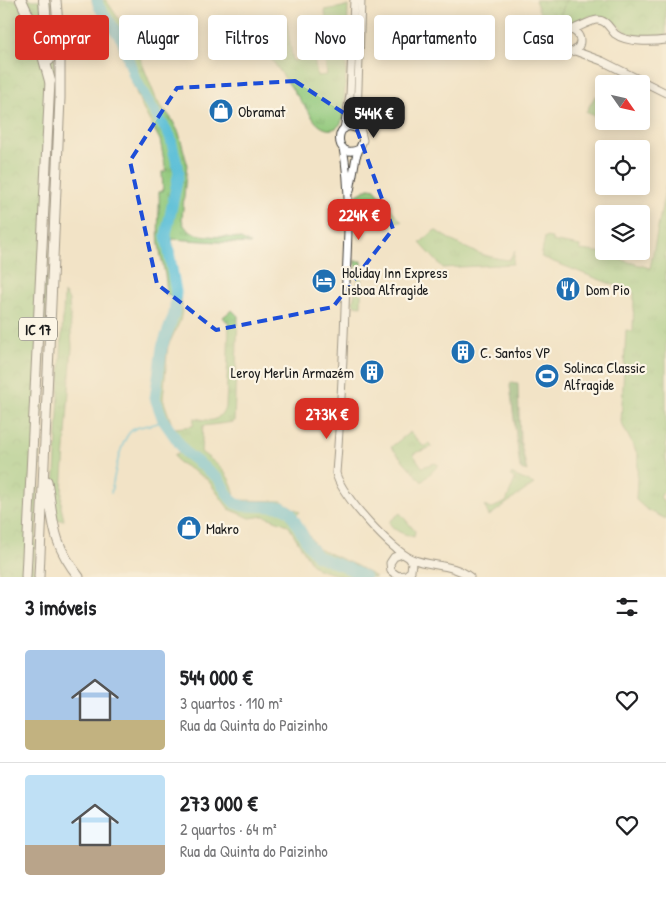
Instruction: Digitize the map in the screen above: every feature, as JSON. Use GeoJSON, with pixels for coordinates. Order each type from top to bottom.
{"type":"FeatureCollection","features":[{"type":"Feature","properties":{"kind":"highway"},"geometry":{"type":"LineString","coordinates":[[21,0],[32,22],[50,82]]}},
{"type":"Feature","properties":{"kind":"highway","name":"IC 17"},"geometry":{"type":"LineString","coordinates":[[26,577],[50,82],[44,0]]}},
{"type":"Feature","properties":{"kind":"highway","name":"IC 17"},"geometry":{"type":"LineString","coordinates":[[40,577],[60,89],[60,44],[56,0]]}},
{"type":"Feature","properties":{"kind":"highway"},"geometry":{"type":"LineString","coordinates":[[44,466],[54,532],[64,556],[79,577]]}},
{"type":"Feature","properties":{"kind":"street"},"geometry":{"type":"LineString","coordinates":[[354,0],[356,15]]}},
{"type":"Feature","properties":{"kind":"street"},"geometry":{"type":"LineString","coordinates":[[358,15],[361,0]]}},
{"type":"Feature","properties":{"kind":"street"},"geometry":{"type":"LineString","coordinates":[[572,30],[598,20],[606,23],[615,34],[628,39],[643,42],[666,40]]}},
{"type":"Feature","properties":{"kind":"street"},"geometry":{"type":"LineString","coordinates":[[575,51],[584,26]]}},
{"type":"Feature","properties":{"kind":"street"},"geometry":{"type":"LineString","coordinates":[[572,31],[596,58]]}},
{"type":"Feature","properties":{"kind":"street"},"geometry":{"type":"LineString","coordinates":[[572,51],[596,58],[666,93]]}},
{"type":"Feature","properties":{"kind":"street"},"geometry":{"type":"LineString","coordinates":[[349,198],[343,148],[339,139],[348,114],[353,60]]}},
{"type":"Feature","properties":{"kind":"street"},"geometry":{"type":"LineString","coordinates":[[357,60],[357,116],[363,140],[354,164],[349,198],[344,347],[336,474],[337,480],[348,496],[388,542],[406,556],[412,567],[407,575]]}},
{"type":"Feature","properties":{"kind":"street"},"geometry":{"type":"LineString","coordinates":[[344,129],[352,127],[359,130]]}},
{"type":"Feature","properties":{"kind":"street"},"geometry":{"type":"LineString","coordinates":[[343,148],[349,151],[359,148]]}},
{"type":"Feature","properties":{"kind":"street"},"geometry":{"type":"LineString","coordinates":[[388,542],[392,559],[390,567],[394,576],[407,575],[427,564]]}},
{"type":"Feature","properties":{"kind":"street"},"geometry":{"type":"LineString","coordinates":[[392,559],[397,555],[406,556],[427,564],[444,565],[470,577]]}},
{"type":"Feature","properties":{"kind":"highlighted area"},"geometry":{"type":"Polygon","coordinates":[[[295,81],[353,119],[393,229],[333,307],[216,330],[157,284],[130,161],[177,88],[295,81]]]}},
{"type":"Feature","properties":{"kind":"green space"},"geometry":{"type":"Polygon","coordinates":[[[0,0],[51,0],[53,15],[15,15],[15,60],[55,60],[55,103],[34,577],[0,577],[0,0]]]}},
{"type":"Feature","properties":{"kind":"green space"},"geometry":{"type":"Polygon","coordinates":[[[92,0],[106,0],[119,19],[119,44],[109,28],[109,15],[100,15],[92,0]]]}},
{"type":"Feature","properties":{"kind":"green space"},"geometry":{"type":"Polygon","coordinates":[[[535,0],[566,0],[560,15],[541,15],[535,0]]]}},
{"type":"Feature","properties":{"kind":"green space"},"geometry":{"type":"Polygon","coordinates":[[[566,0],[666,0],[666,35],[640,36],[628,33],[608,18],[589,16],[580,23],[572,24],[572,15],[560,15],[566,0]]]}},
{"type":"Feature","properties":{"kind":"green space"},"geometry":{"type":"Polygon","coordinates":[[[348,6],[348,15],[326,15],[325,10],[348,6]]]}},
{"type":"Feature","properties":{"kind":"green space"},"geometry":{"type":"Polygon","coordinates":[[[287,26],[293,61],[314,60],[317,76],[327,75],[325,60],[346,60],[343,115],[341,123],[331,129],[324,128],[315,121],[272,60],[287,60],[287,26]]]}},
{"type":"Feature","properties":{"kind":"green space"},"geometry":{"type":"Polygon","coordinates":[[[124,60],[141,60],[157,101],[171,118],[179,133],[187,163],[182,219],[185,226],[197,234],[240,239],[251,244],[172,239],[182,310],[180,321],[168,346],[163,399],[172,425],[175,428],[193,426],[194,418],[216,419],[226,407],[229,324],[223,317],[232,310],[238,316],[234,422],[203,426],[201,452],[214,462],[229,478],[235,500],[282,501],[300,512],[297,516],[317,548],[376,577],[344,577],[317,569],[311,563],[288,525],[264,516],[250,518],[229,509],[207,479],[178,462],[174,455],[180,452],[163,426],[151,398],[159,343],[173,307],[174,296],[166,295],[166,282],[158,238],[159,192],[163,191],[162,172],[166,171],[160,140],[143,109],[124,60]]]}},
{"type":"Feature","properties":{"kind":"green space"},"geometry":{"type":"Polygon","coordinates":[[[595,96],[595,116],[586,112],[595,96]]]}},
{"type":"Feature","properties":{"kind":"green space"},"geometry":{"type":"Polygon","coordinates":[[[666,185],[666,488],[660,497],[666,504],[666,519],[646,509],[636,500],[638,455],[621,422],[626,330],[633,331],[634,293],[541,257],[545,237],[552,238],[552,241],[580,246],[580,250],[595,252],[595,260],[622,260],[650,268],[666,185]]]}},
{"type":"Feature","properties":{"kind":"green space"},"geometry":{"type":"Polygon","coordinates":[[[369,188],[375,189],[402,222],[356,220],[357,195],[369,188]]]}},
{"type":"Feature","properties":{"kind":"green space"},"geometry":{"type":"Polygon","coordinates":[[[435,230],[462,246],[499,259],[509,260],[515,250],[513,264],[443,268],[420,243],[435,230]]]}},
{"type":"Feature","properties":{"kind":"green space"},"geometry":{"type":"Polygon","coordinates":[[[354,261],[362,261],[361,306],[355,305],[353,302],[358,281],[357,266],[354,261]]]}},
{"type":"Feature","properties":{"kind":"green space"},"geometry":{"type":"Polygon","coordinates":[[[64,293],[69,300],[72,347],[61,507],[64,520],[55,520],[54,495],[64,293]]]}},
{"type":"Feature","properties":{"kind":"green space"},"geometry":{"type":"Polygon","coordinates":[[[511,382],[518,383],[520,440],[527,471],[520,469],[511,382]]]}},
{"type":"Feature","properties":{"kind":"green space"},"geometry":{"type":"Polygon","coordinates":[[[410,432],[424,447],[429,443],[432,447],[413,454],[422,467],[435,463],[439,465],[422,482],[391,447],[410,432]]]}},
{"type":"Feature","properties":{"kind":"green space"},"geometry":{"type":"Polygon","coordinates":[[[511,474],[534,484],[489,516],[484,505],[490,509],[506,502],[515,479],[510,476],[511,474]]]}},
{"type":"Feature","properties":{"kind":"green space"},"geometry":{"type":"Polygon","coordinates":[[[400,513],[415,531],[414,537],[396,530],[389,522],[400,513]]]}},
{"type":"Feature","properties":{"kind":"waterway"},"geometry":{"type":"LineString","coordinates":[[97,0],[99,7],[122,40],[134,76],[170,136],[179,172],[166,235],[176,292],[174,314],[162,347],[155,398],[163,420],[186,453],[218,478],[235,503],[243,506],[282,507],[290,512],[317,556],[365,577]]}},
{"type":"Feature","properties":{"kind":"waterway"},"geometry":{"type":"LineString","coordinates":[[111,493],[118,458],[129,433],[138,427],[156,424],[163,420]]}},
{"type":"Feature","properties":{"kind":"place","name":"Obramat"},"geometry":{"type":"Point","coordinates":[221,111]}},
{"type":"Feature","properties":{"kind":"place","name":"Holiday Inn Express Lisboa Alfragide"},"geometry":{"type":"Point","coordinates":[324,281]}},
{"type":"Feature","properties":{"kind":"place","name":"Dom Pio"},"geometry":{"type":"Point","coordinates":[568,289]}},
{"type":"Feature","properties":{"kind":"place","name":"C. Santos VP"},"geometry":{"type":"Point","coordinates":[463,352]}},
{"type":"Feature","properties":{"kind":"place","name":"Leroy Merlin Armazém"},"geometry":{"type":"Point","coordinates":[372,372]}},
{"type":"Feature","properties":{"kind":"place","name":"Solinca Classic Alfragide"},"geometry":{"type":"Point","coordinates":[547,376]}},
{"type":"Feature","properties":{"kind":"place","name":"Makro"},"geometry":{"type":"Point","coordinates":[189,528]}}]}
